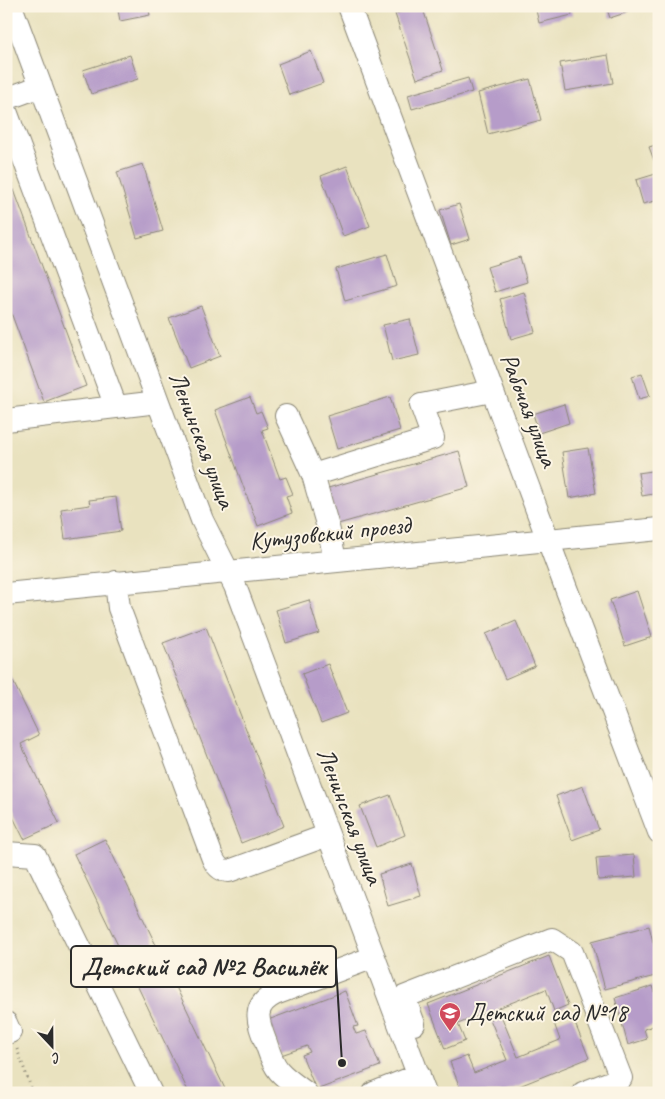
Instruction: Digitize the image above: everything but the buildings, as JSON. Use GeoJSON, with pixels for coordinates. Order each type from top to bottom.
{"type":"FeatureCollection","features":[{"type":"Feature","properties":{"kind":"street","name":"Ленинская улица"},"geometry":{"type":"LineString","coordinates":[[11,6],[202,520],[235,586],[422,1084]]}},
{"type":"Feature","properties":{"kind":"street","name":"Рабочая улица"},"geometry":{"type":"LineString","coordinates":[[349,6],[659,832]]}},
{"type":"Feature","properties":{"kind":"street"},"geometry":{"type":"LineString","coordinates":[[6,99],[41,86]]}},
{"type":"Feature","properties":{"kind":"street"},"geometry":{"type":"LineString","coordinates":[[6,111],[116,407]]}},
{"type":"Feature","properties":{"kind":"street"},"geometry":{"type":"LineString","coordinates":[[313,475],[433,438],[421,405],[492,391]]}},
{"type":"Feature","properties":{"kind":"street"},"geometry":{"type":"LineString","coordinates":[[6,420],[158,402]]}},
{"type":"Feature","properties":{"kind":"street"},"geometry":{"type":"LineString","coordinates":[[286,416],[313,475],[335,560]]}},
{"type":"Feature","properties":{"kind":"street","name":"Кутузовский проезд"},"geometry":{"type":"LineString","coordinates":[[6,594],[659,529]]}},
{"type":"Feature","properties":{"kind":"street"},"geometry":{"type":"LineString","coordinates":[[116,582],[119,608],[213,859],[218,867],[229,871],[328,835]]}},
{"type":"Feature","properties":{"kind":"street"},"geometry":{"type":"LineString","coordinates":[[6,853],[35,855],[151,1093]]}},
{"type":"Feature","properties":{"kind":"street"},"geometry":{"type":"LineString","coordinates":[[439,1093],[404,997],[552,938],[572,952],[621,1078],[583,1093]]}},
{"type":"Feature","properties":{"kind":"street"},"geometry":{"type":"LineString","coordinates":[[306,1093],[282,1074],[274,1064],[258,1019],[261,1005],[275,994],[372,951]]}},
{"type":"Feature","properties":{"kind":"street"},"geometry":{"type":"LineString","coordinates":[[374,1093],[422,1084]]}},
{"type":"Feature","properties":{"kind":"path"},"geometry":{"type":"LineString","coordinates":[[8,1027],[33,1093]]}},
{"type":"Feature","properties":{"kind":"place","name":"Детский сад №18"},"geometry":{"type":"Point","coordinates":[450,1032]}},
{"type":"Feature","properties":{"kind":"place","name":"Детский сад №2 Василёк"},"geometry":{"type":"Point","coordinates":[342,1063]}}]}
